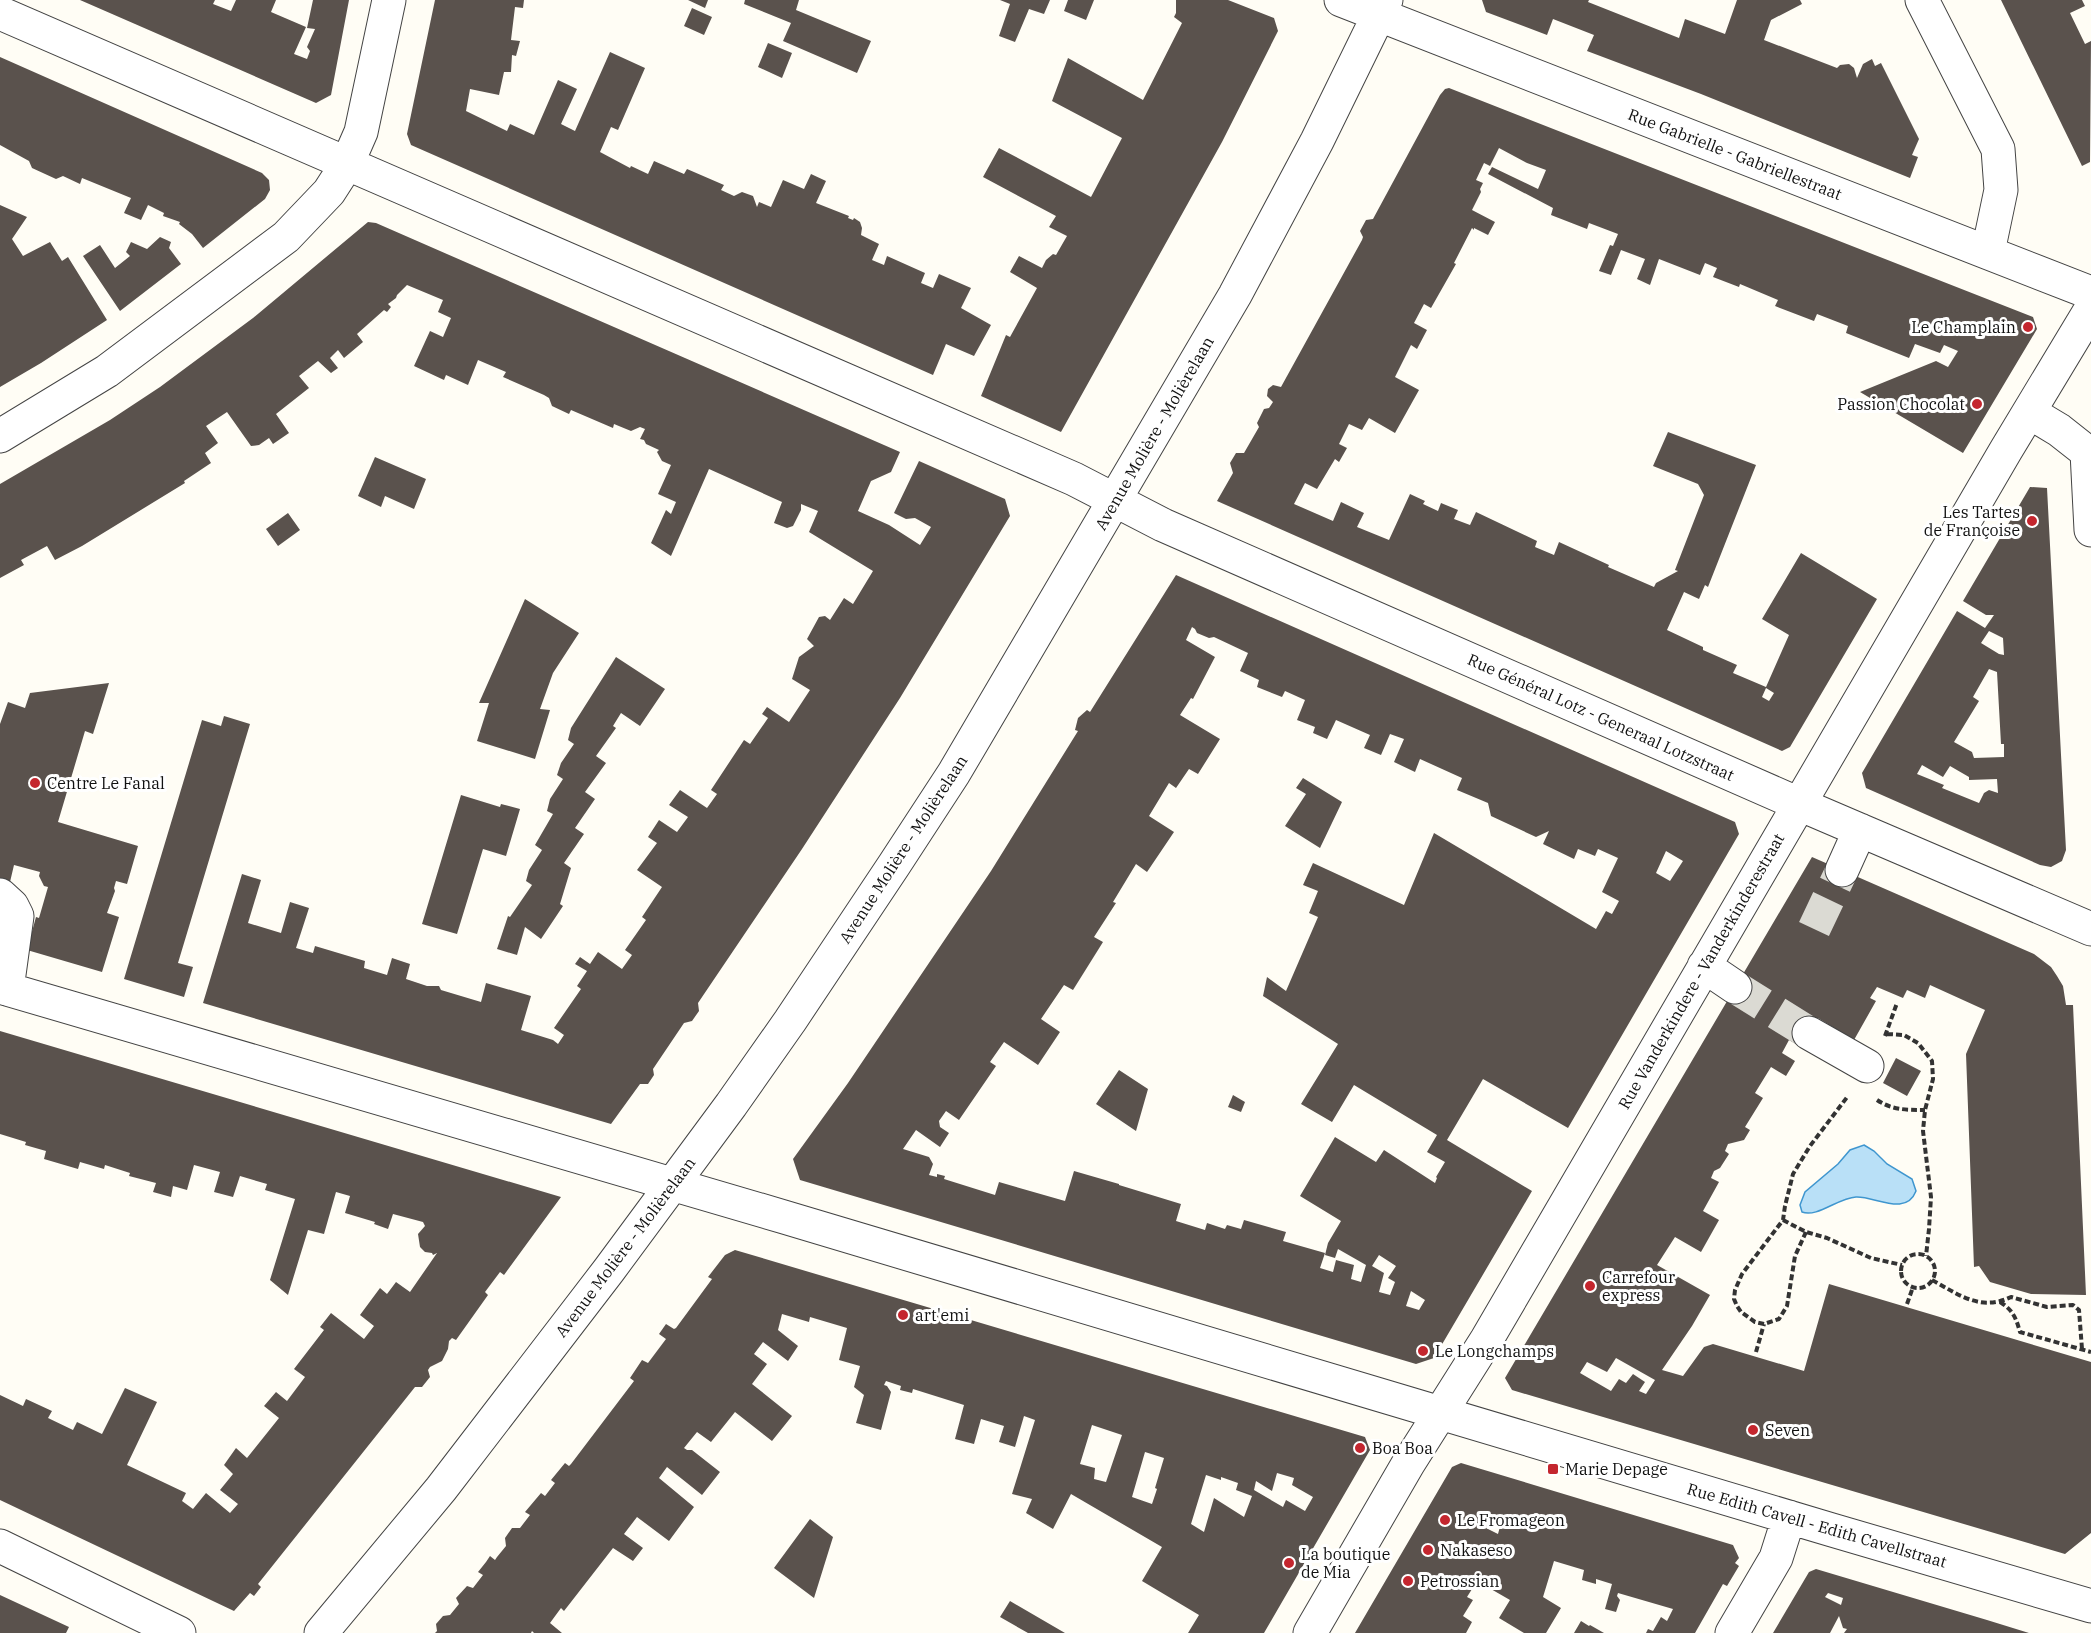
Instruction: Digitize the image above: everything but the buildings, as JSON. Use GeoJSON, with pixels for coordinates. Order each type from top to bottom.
{"type":"FeatureCollection","features":[{"type":"Feature","properties":{"kind":"street"},"geometry":{"type":"LineString","coordinates":[[0,436],[107,371],[286,237],[329,192],[347,164],[361,132],[389,0]]}},
{"type":"Feature","properties":{"kind":"street","name":"Rue Gabrielle - Gabriellestraat"},"geometry":{"type":"LineString","coordinates":[[1341,0],[1383,8],[2091,293]]}},
{"type":"Feature","properties":{"kind":"street"},"geometry":{"type":"LineString","coordinates":[[1922,0],[1998,149],[2001,190],[1988,252]]}},
{"type":"Feature","properties":{"kind":"street","name":"Avenue Molière - Molièrelaan"},"geometry":{"type":"LineString","coordinates":[[321,1633],[441,1489],[609,1270],[790,1021],[948,782],[1235,295],[1317,141],[1383,8]]}},
{"type":"Feature","properties":{"kind":"street","name":"Rue Général Lotz - Generaal Lotzstraat"},"geometry":{"type":"LineString","coordinates":[[0,13],[1074,479],[1174,530],[1799,804],[2091,929]]}},
{"type":"Feature","properties":{"kind":"street","name":"Rue Vanderkindere - Vanderkinderestraat"},"geometry":{"type":"LineString","coordinates":[[1310,1633],[1408,1464],[1487,1339],[2091,309]]}},
{"type":"Feature","properties":{"kind":"street"},"geometry":{"type":"LineString","coordinates":[[2029,412],[2059,430],[2087,452],[2091,530]]}},
{"type":"Feature","properties":{"kind":"street"},"geometry":{"type":"LineString","coordinates":[[1842,870],[1860,830]]}},
{"type":"Feature","properties":{"kind":"street"},"geometry":{"type":"LineString","coordinates":[[0,895],[12,906],[17,916],[4,988]]}},
{"type":"Feature","properties":{"kind":"street"},"geometry":{"type":"LineString","coordinates":[[1704,966],[1735,987]]}},
{"type":"Feature","properties":{"kind":"street","name":"Rue Edith Cavell - Edith Cavellstraat"},"geometry":{"type":"LineString","coordinates":[[4,988],[2091,1606]]}},
{"type":"Feature","properties":{"kind":"street"},"geometry":{"type":"LineString","coordinates":[[1809,1033],[1864,1084]]}},
{"type":"Feature","properties":{"kind":"street"},"geometry":{"type":"LineString","coordinates":[[1732,1633],[1776,1558],[1789,1517]]}},
{"type":"Feature","properties":{"kind":"street"},"geometry":{"type":"LineString","coordinates":[[0,1546],[179,1633]]}},
{"type":"Feature","properties":{"kind":"path"},"geometry":{"type":"LineString","coordinates":[[1898,1002],[1887,1034],[1904,1035],[1918,1043],[1932,1061],[1933,1079],[1924,1110],[1924,1141],[1931,1197],[1926,1256]]}},
{"type":"Feature","properties":{"kind":"path"},"geometry":{"type":"LineString","coordinates":[[1806,1232],[1795,1256],[1787,1306],[1779,1319],[1764,1324],[1755,1322],[1741,1312],[1734,1299],[1735,1290],[1742,1274],[1783,1220],[1793,1173],[1810,1146],[1864,1084],[1887,1107],[1924,1110]]}},
{"type":"Feature","properties":{"kind":"path"},"geometry":{"type":"LineString","coordinates":[[1783,1220],[1806,1232],[1827,1238],[1871,1258],[1902,1265]]}},
{"type":"Feature","properties":{"kind":"path"},"geometry":{"type":"LineString","coordinates":[[1915,1254],[1926,1256],[1935,1270],[1932,1280],[1923,1286],[1913,1287],[1904,1281],[1902,1265],[1905,1260],[1915,1254]]}},
{"type":"Feature","properties":{"kind":"path"},"geometry":{"type":"LineString","coordinates":[[1932,1280],[1975,1302],[2000,1302],[2011,1297],[2047,1307],[2073,1305],[2079,1310],[2082,1349]]}},
{"type":"Feature","properties":{"kind":"path"},"geometry":{"type":"LineString","coordinates":[[1907,1304],[1913,1287]]}},
{"type":"Feature","properties":{"kind":"path"},"geometry":{"type":"LineString","coordinates":[[2000,1302],[2016,1317],[2020,1332],[2091,1352]]}},
{"type":"Feature","properties":{"kind":"path"},"geometry":{"type":"LineString","coordinates":[[1756,1352],[1764,1324]]}},
{"type":"Feature","properties":{"kind":"water"},"geometry":{"type":"Polygon","coordinates":[[[1864,1145],[1887,1164],[1912,1179],[1916,1191],[1911,1199],[1898,1204],[1856,1197],[1814,1212],[1802,1212],[1800,1205],[1805,1192],[1838,1164],[1850,1150],[1864,1145]]]}},
{"type":"Feature","properties":{"kind":"tunnel"},"geometry":{"type":"LineString","coordinates":[[1814,929],[1842,870]]}},
{"type":"Feature","properties":{"kind":"tunnel"},"geometry":{"type":"LineString","coordinates":[[1735,987],[1809,1033]]}},
{"type":"Feature","properties":{"kind":"place","name":"Le Champlain"},"geometry":{"type":"Point","coordinates":[2028,327]}},
{"type":"Feature","properties":{"kind":"place","name":"Passion Chocolat"},"geometry":{"type":"Point","coordinates":[1977,404]}},
{"type":"Feature","properties":{"kind":"place","name":"Les Tartes de Françoise"},"geometry":{"type":"Point","coordinates":[2032,521]}},
{"type":"Feature","properties":{"kind":"place","name":"Centre Le Fanal"},"geometry":{"type":"Point","coordinates":[35,783]}},
{"type":"Feature","properties":{"kind":"place","name":"Carrefour express"},"geometry":{"type":"Point","coordinates":[1590,1286]}},
{"type":"Feature","properties":{"kind":"place","name":"art'emi"},"geometry":{"type":"Point","coordinates":[903,1315]}},
{"type":"Feature","properties":{"kind":"place","name":"Le Longchamps"},"geometry":{"type":"Point","coordinates":[1423,1351]}},
{"type":"Feature","properties":{"kind":"place","name":"Seven"},"geometry":{"type":"Point","coordinates":[1753,1430]}},
{"type":"Feature","properties":{"kind":"place","name":"Boa Boa"},"geometry":{"type":"Point","coordinates":[1360,1448]}},
{"type":"Feature","properties":{"kind":"place","name":"Marie Depage"},"geometry":{"type":"Point","coordinates":[1553,1469]}},
{"type":"Feature","properties":{"kind":"place","name":"Le Fromageon"},"geometry":{"type":"Point","coordinates":[1445,1520]}},
{"type":"Feature","properties":{"kind":"place","name":"Nakaseso"},"geometry":{"type":"Point","coordinates":[1428,1550]}},
{"type":"Feature","properties":{"kind":"place","name":"La boutique de Mia"},"geometry":{"type":"Point","coordinates":[1289,1563]}},
{"type":"Feature","properties":{"kind":"place","name":"Petrossian"},"geometry":{"type":"Point","coordinates":[1408,1581]}}]}
